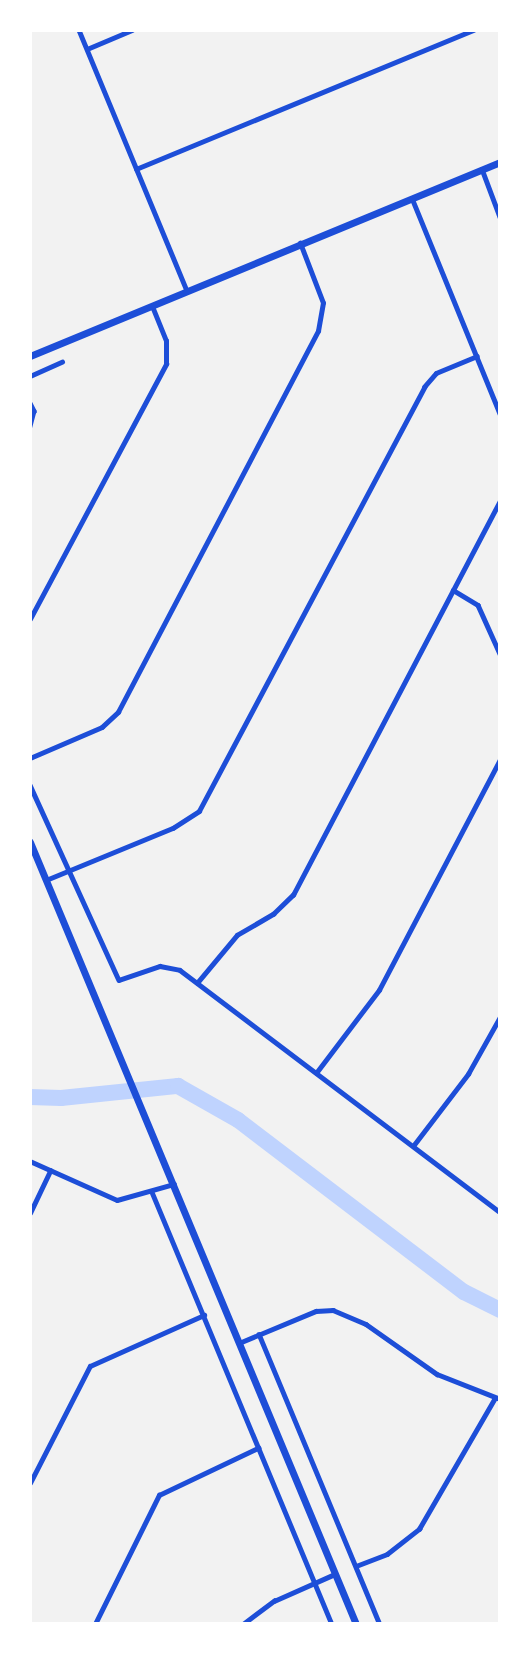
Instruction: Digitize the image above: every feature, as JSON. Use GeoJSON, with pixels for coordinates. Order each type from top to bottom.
{"type":"FeatureCollection","features":[{"type":"Feature","properties":{"kind":"main road"},"geometry":{"type":"LineString","coordinates":[[30,356],[500,162]]}},
{"type":"Feature","properties":{"kind":"main road"},"geometry":{"type":"LineString","coordinates":[[30,842],[356,1624]]}},
{"type":"Feature","properties":{"kind":"street"},"geometry":{"type":"LineString","coordinates":[[79,30],[187,292]]}},
{"type":"Feature","properties":{"kind":"street"},"geometry":{"type":"LineString","coordinates":[[87,48],[132,30]]}},
{"type":"Feature","properties":{"kind":"street"},"geometry":{"type":"LineString","coordinates":[[136,169],[474,30]]}},
{"type":"Feature","properties":{"kind":"street"},"geometry":{"type":"LineString","coordinates":[[482,170],[500,217]]}},
{"type":"Feature","properties":{"kind":"street"},"geometry":{"type":"LineString","coordinates":[[411,197],[500,414]]}},
{"type":"Feature","properties":{"kind":"street"},"geometry":{"type":"LineString","coordinates":[[30,758],[102,727],[115,717],[131,688],[318,331],[323,303],[300,243]]}},
{"type":"Feature","properties":{"kind":"street"},"geometry":{"type":"LineString","coordinates":[[30,619],[166,364],[166,341],[152,306]]}},
{"type":"Feature","properties":{"kind":"street"},"geometry":{"type":"LineString","coordinates":[[46,880],[173,828],[199,811],[424,387],[436,373],[477,356]]}},
{"type":"Feature","properties":{"kind":"street"},"geometry":{"type":"LineString","coordinates":[[30,376],[62,362]]}},
{"type":"Feature","properties":{"kind":"street"},"geometry":{"type":"LineString","coordinates":[[30,403],[34,411],[30,426]]}},
{"type":"Feature","properties":{"kind":"street"},"geometry":{"type":"LineString","coordinates":[[197,983],[237,935],[273,914],[293,895],[500,500]]}},
{"type":"Feature","properties":{"kind":"street"},"geometry":{"type":"LineString","coordinates":[[453,590],[478,605],[500,654]]}},
{"type":"Feature","properties":{"kind":"street"},"geometry":{"type":"LineString","coordinates":[[316,1073],[379,990],[500,760]]}},
{"type":"Feature","properties":{"kind":"street"},"geometry":{"type":"LineString","coordinates":[[30,785],[66,870],[80,889],[119,980],[160,966],[180,970],[500,1212]]}},
{"type":"Feature","properties":{"kind":"street"},"geometry":{"type":"LineString","coordinates":[[413,1146],[468,1074],[500,1017]]}},
{"type":"Feature","properties":{"kind":"street"},"geometry":{"type":"LineString","coordinates":[[30,1161],[117,1200],[174,1184]]}},
{"type":"Feature","properties":{"kind":"street"},"geometry":{"type":"LineString","coordinates":[[30,1213],[50,1171]]}},
{"type":"Feature","properties":{"kind":"street"},"geometry":{"type":"LineString","coordinates":[[152,1192],[332,1624]]}},
{"type":"Feature","properties":{"kind":"street"},"geometry":{"type":"LineString","coordinates":[[239,1343],[316,1311],[344,1313],[366,1324],[423,1366],[498,1399],[419,1529],[387,1554],[356,1566]]}},
{"type":"Feature","properties":{"kind":"street"},"geometry":{"type":"LineString","coordinates":[[30,1483],[90,1366],[204,1315]]}},
{"type":"Feature","properties":{"kind":"street"},"geometry":{"type":"LineString","coordinates":[[259,1334],[380,1624]]}},
{"type":"Feature","properties":{"kind":"street"},"geometry":{"type":"LineString","coordinates":[[95,1624],[159,1495],[259,1448]]}},
{"type":"Feature","properties":{"kind":"street"},"geometry":{"type":"LineString","coordinates":[[243,1624],[274,1601],[335,1574]]}},
{"type":"Feature","properties":{"kind":"waterway"},"geometry":{"type":"LineString","coordinates":[[30,1097],[61,1098],[178,1086],[238,1120],[464,1292],[500,1310]]}}]}
